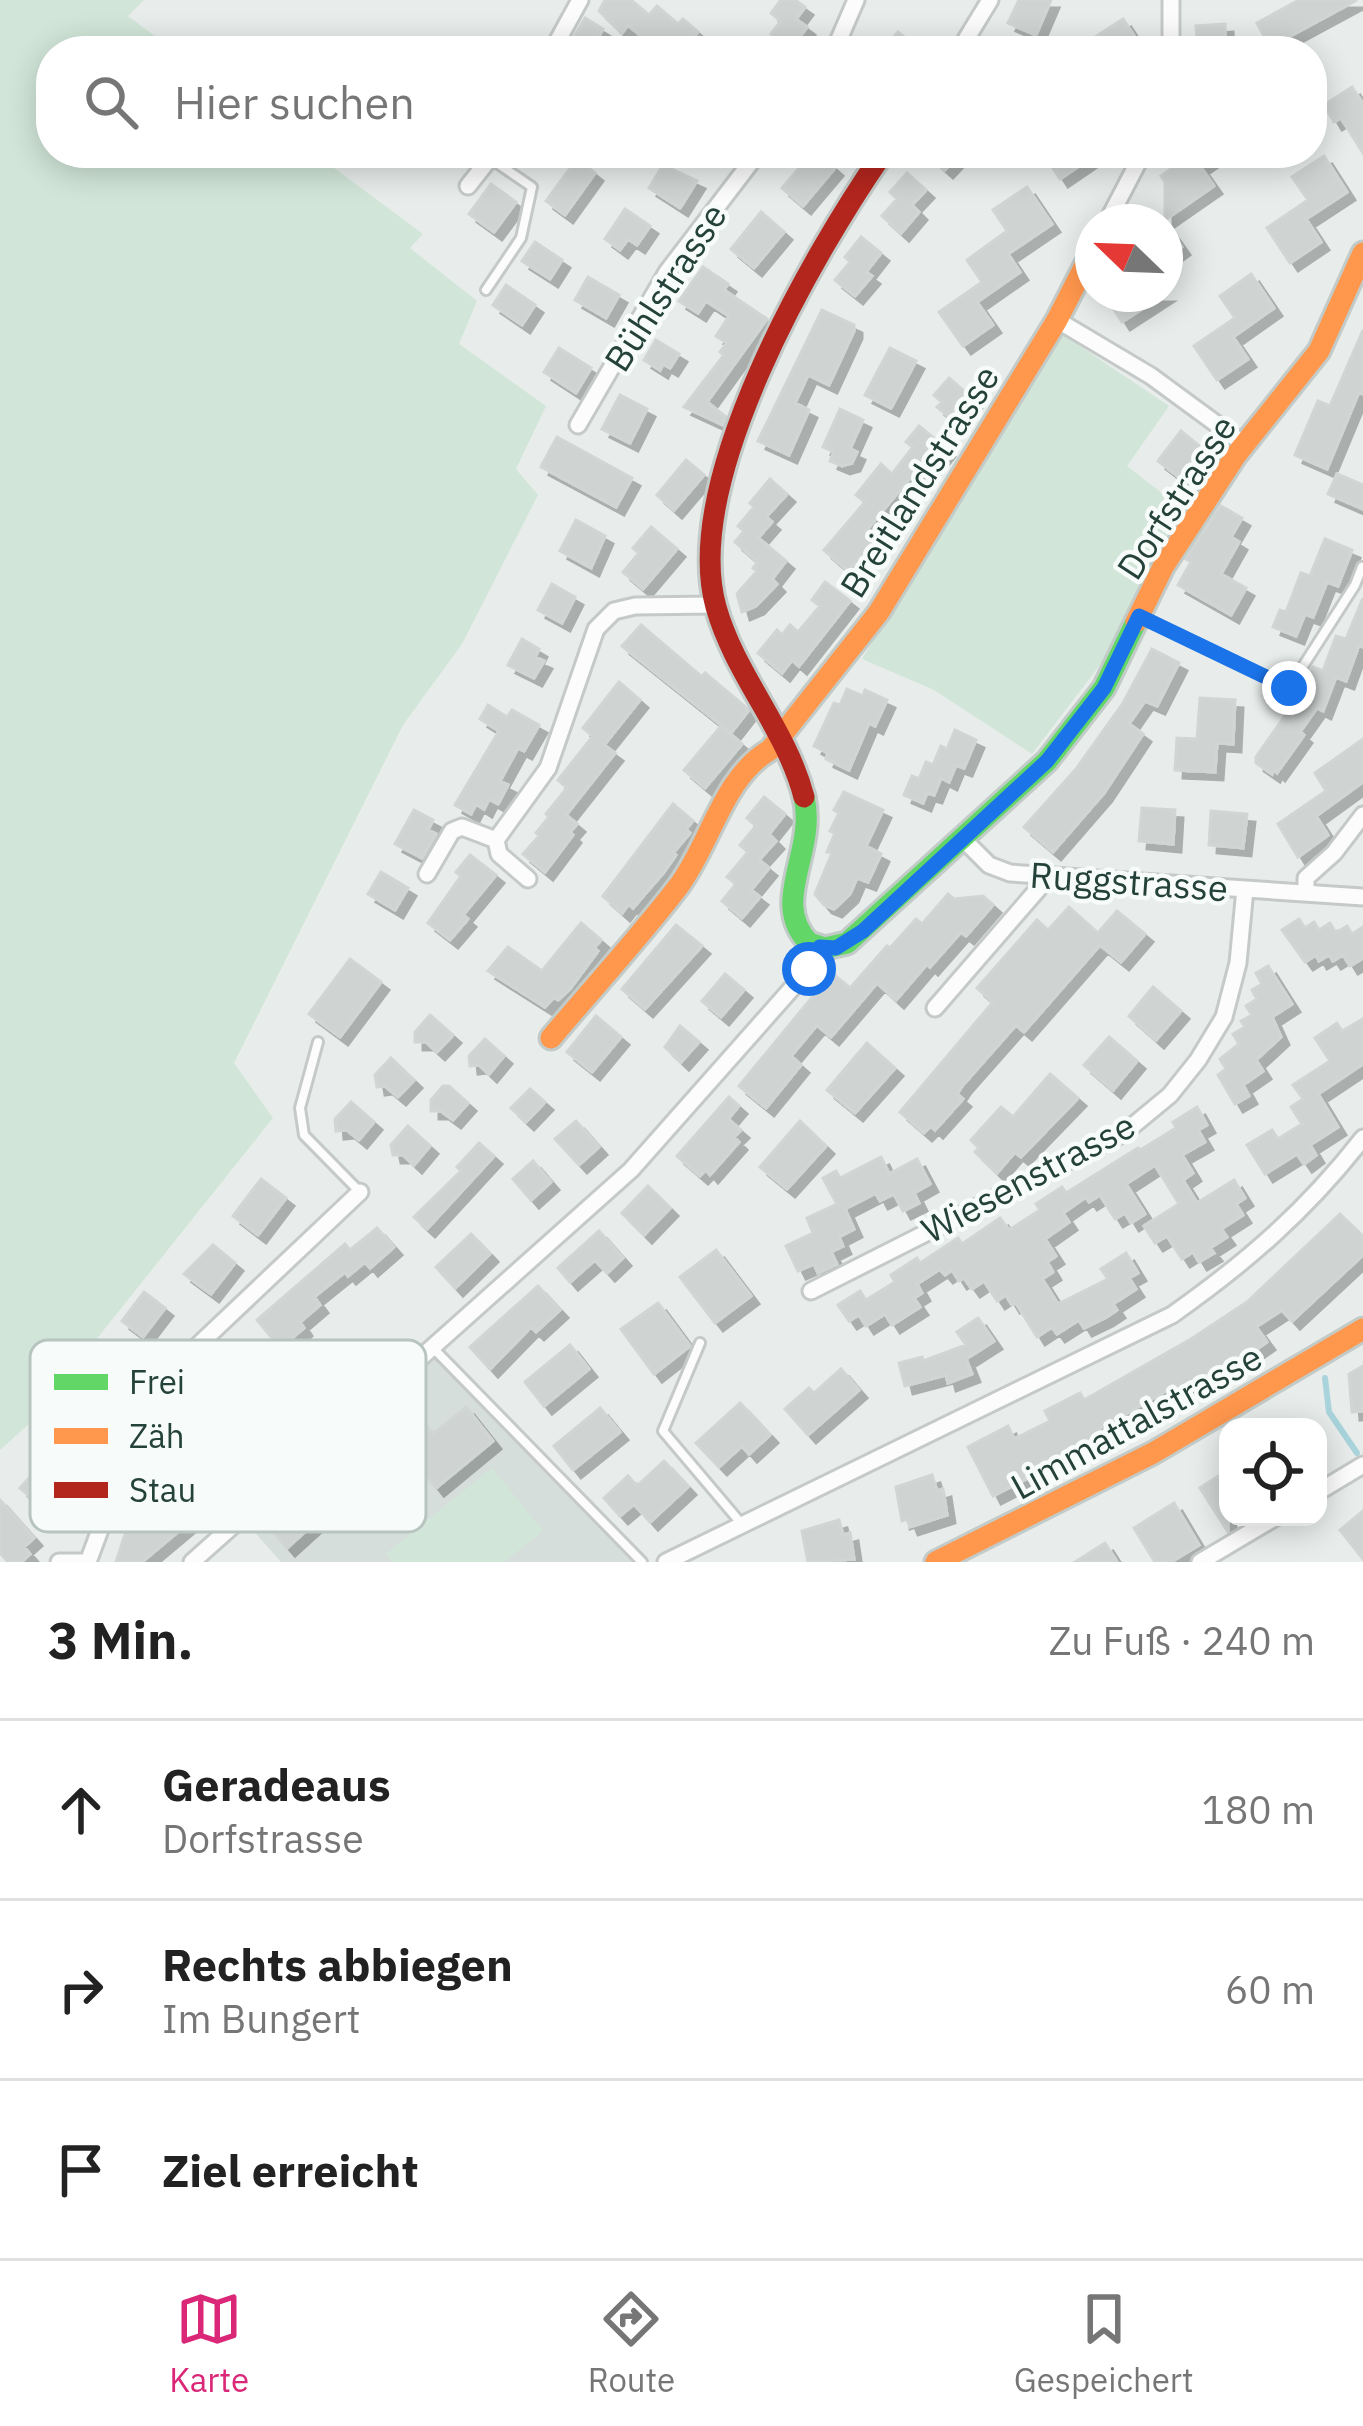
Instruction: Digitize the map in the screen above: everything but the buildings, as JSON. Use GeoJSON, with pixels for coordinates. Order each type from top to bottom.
{"type":"FeatureCollection","features":[{"type":"Feature","properties":{"kind":"street"},"geometry":{"type":"LineString","coordinates":[[560,36],[580,0]]}},
{"type":"Feature","properties":{"kind":"street"},"geometry":{"type":"LineString","coordinates":[[840,36],[856,0]]}},
{"type":"Feature","properties":{"kind":"street"},"geometry":{"type":"LineString","coordinates":[[968,36],[990,0]]}},
{"type":"Feature","properties":{"kind":"street"},"geometry":{"type":"LineString","coordinates":[[1171,0],[1171,36]]}},
{"type":"Feature","properties":{"kind":"street"},"geometry":{"type":"LineString","coordinates":[[468,186],[482,168]]}},
{"type":"Feature","properties":{"kind":"street","name":"Bühlstrasse"},"geometry":{"type":"LineString","coordinates":[[578,425],[667,272],[747,168]]}},
{"type":"Feature","properties":{"kind":"street"},"geometry":{"type":"LineString","coordinates":[[820,947],[801,935],[791,914],[808,832],[796,764],[725,632],[715,605],[712,560],[717,513],[761,371],[844,208],[873,168]]}},
{"type":"Feature","properties":{"kind":"street"},"geometry":{"type":"LineString","coordinates":[[1116,204],[1135,168]]}},
{"type":"Feature","properties":{"kind":"street","name":"Dorfstrasse"},"geometry":{"type":"LineString","coordinates":[[426,1354],[631,1170],[809,969],[820,947],[847,943],[964,840],[1061,743],[1104,688],[1163,567],[1245,445],[1319,351],[1363,253]]}},
{"type":"Feature","properties":{"kind":"street","name":"Breitlandstrasse"},"geometry":{"type":"LineString","coordinates":[[550,1038],[677,888],[703,850],[748,763],[770,750],[879,612],[1075,285]]}},
{"type":"Feature","properties":{"kind":"street"},"geometry":{"type":"LineString","coordinates":[[1057,320],[1151,376],[1245,445]]}},
{"type":"Feature","properties":{"kind":"street"},"geometry":{"type":"LineString","coordinates":[[528,878],[499,854],[496,840],[548,768],[596,628],[614,611],[635,606],[715,605]]}},
{"type":"Feature","properties":{"kind":"street"},"geometry":{"type":"LineString","coordinates":[[1306,892],[1306,878],[1334,854],[1363,815]]}},
{"type":"Feature","properties":{"kind":"street"},"geometry":{"type":"LineString","coordinates":[[427,874],[452,831],[462,827],[496,840]]}},
{"type":"Feature","properties":{"kind":"street","name":"Ruggstrasse"},"geometry":{"type":"LineString","coordinates":[[964,840],[989,865],[1010,873],[1363,897]]}},
{"type":"Feature","properties":{"kind":"street"},"geometry":{"type":"LineString","coordinates":[[934,1008],[1040,887],[1041,876]]}},
{"type":"Feature","properties":{"kind":"street","name":"Wiesenstrasse"},"geometry":{"type":"LineString","coordinates":[[811,1291],[1124,1132],[1170,1095],[1224,1017],[1238,963],[1245,889]]}},
{"type":"Feature","properties":{"kind":"street"},"geometry":{"type":"LineString","coordinates":[[666,1562],[1172,1315],[1286,1228],[1363,1138]]}},
{"type":"Feature","properties":{"kind":"street"},"geometry":{"type":"LineString","coordinates":[[204,1340],[360,1192]]}},
{"type":"Feature","properties":{"kind":"street","name":"Limmattalstrasse"},"geometry":{"type":"LineString","coordinates":[[936,1562],[1191,1432],[1363,1329]]}},
{"type":"Feature","properties":{"kind":"street"},"geometry":{"type":"LineString","coordinates":[[1327,1487],[1363,1466]]}},
{"type":"Feature","properties":{"kind":"street"},"geometry":{"type":"LineString","coordinates":[[1200,1562],[1261,1526]]}},
{"type":"Feature","properties":{"kind":"street"},"geometry":{"type":"LineString","coordinates":[[59,1562],[86,1562],[97,1532]]}},
{"type":"Feature","properties":{"kind":"street","name":"Dorfstrasse"},"geometry":{"type":"LineString","coordinates":[[192,1562],[226,1532]]}},
{"type":"Feature","properties":{"kind":"lane"},"geometry":{"type":"LineString","coordinates":[[486,290],[521,238],[532,187],[507,168]]}},
{"type":"Feature","properties":{"kind":"lane"},"geometry":{"type":"LineString","coordinates":[[1139,616],[1289,688],[1355,585],[1361,568]]}},
{"type":"Feature","properties":{"kind":"lane"},"geometry":{"type":"LineString","coordinates":[[318,1042],[300,1108],[304,1135],[360,1192]]}},
{"type":"Feature","properties":{"kind":"lane"},"geometry":{"type":"LineString","coordinates":[[700,1343],[663,1431],[741,1524]]}},
{"type":"Feature","properties":{"kind":"lane"},"geometry":{"type":"LineString","coordinates":[[433,1348],[642,1562]]}},
{"type":"Feature","properties":{"kind":"shaded area"},"geometry":{"type":"Polygon","coordinates":[[[440,1354],[637,1562],[281,1562],[255,1532],[426,1532],[426,1367],[440,1354]]]}},
{"type":"Feature","properties":{"kind":"green space"},"geometry":{"type":"Polygon","coordinates":[[[0,0],[144,0],[128,16],[155,36],[36,36],[36,168],[334,168],[423,234],[410,248],[477,301],[459,344],[546,406],[516,469],[538,495],[462,644],[403,725],[234,1063],[273,1118],[96,1340],[30,1340],[30,1422],[0,1450],[0,0]]]}},
{"type":"Feature","properties":{"kind":"green space"},"geometry":{"type":"Polygon","coordinates":[[[1062,334],[1169,406],[1127,466],[1181,508],[1103,661],[1032,754],[934,690],[862,659],[1062,334]]]}},
{"type":"Feature","properties":{"kind":"green space"},"geometry":{"type":"Polygon","coordinates":[[[492,1468],[543,1531],[504,1562],[392,1562],[386,1554],[413,1532],[426,1532],[426,1522],[492,1468]]]}},
{"type":"Feature","properties":{"kind":"waterway"},"geometry":{"type":"LineString","coordinates":[[1325,1378],[1329,1412],[1357,1453]]}},
{"type":"Feature","properties":{"kind":"traffic: fast"},"geometry":{"type":"LineString","coordinates":[[804,797],[805,837],[793,911],[809,943],[825,948],[847,943],[1047,761],[1104,688],[1136,622]]}},
{"type":"Feature","properties":{"kind":"traffic: slow"},"geometry":{"type":"LineString","coordinates":[[1136,622],[1163,567],[1236,455],[1319,351],[1363,253]]}},
{"type":"Feature","properties":{"kind":"traffic: slow"},"geometry":{"type":"LineString","coordinates":[[551,1038],[678,887],[740,777],[770,750],[879,612],[1075,285]]}},
{"type":"Feature","properties":{"kind":"traffic: slow"},"geometry":{"type":"LineString","coordinates":[[936,1562],[1153,1453],[1363,1329]]}},
{"type":"Feature","properties":{"kind":"traffic: jam"},"geometry":{"type":"LineString","coordinates":[[804,797],[785,748],[724,632],[710,555],[717,497],[760,371],[822,249],[873,168]]}},
{"type":"Feature","properties":{"kind":"route"},"geometry":{"type":"LineString","coordinates":[[809,969],[820,947],[836,948],[863,931],[1047,761],[1104,688],[1139,616],[1289,688]]}}]}
